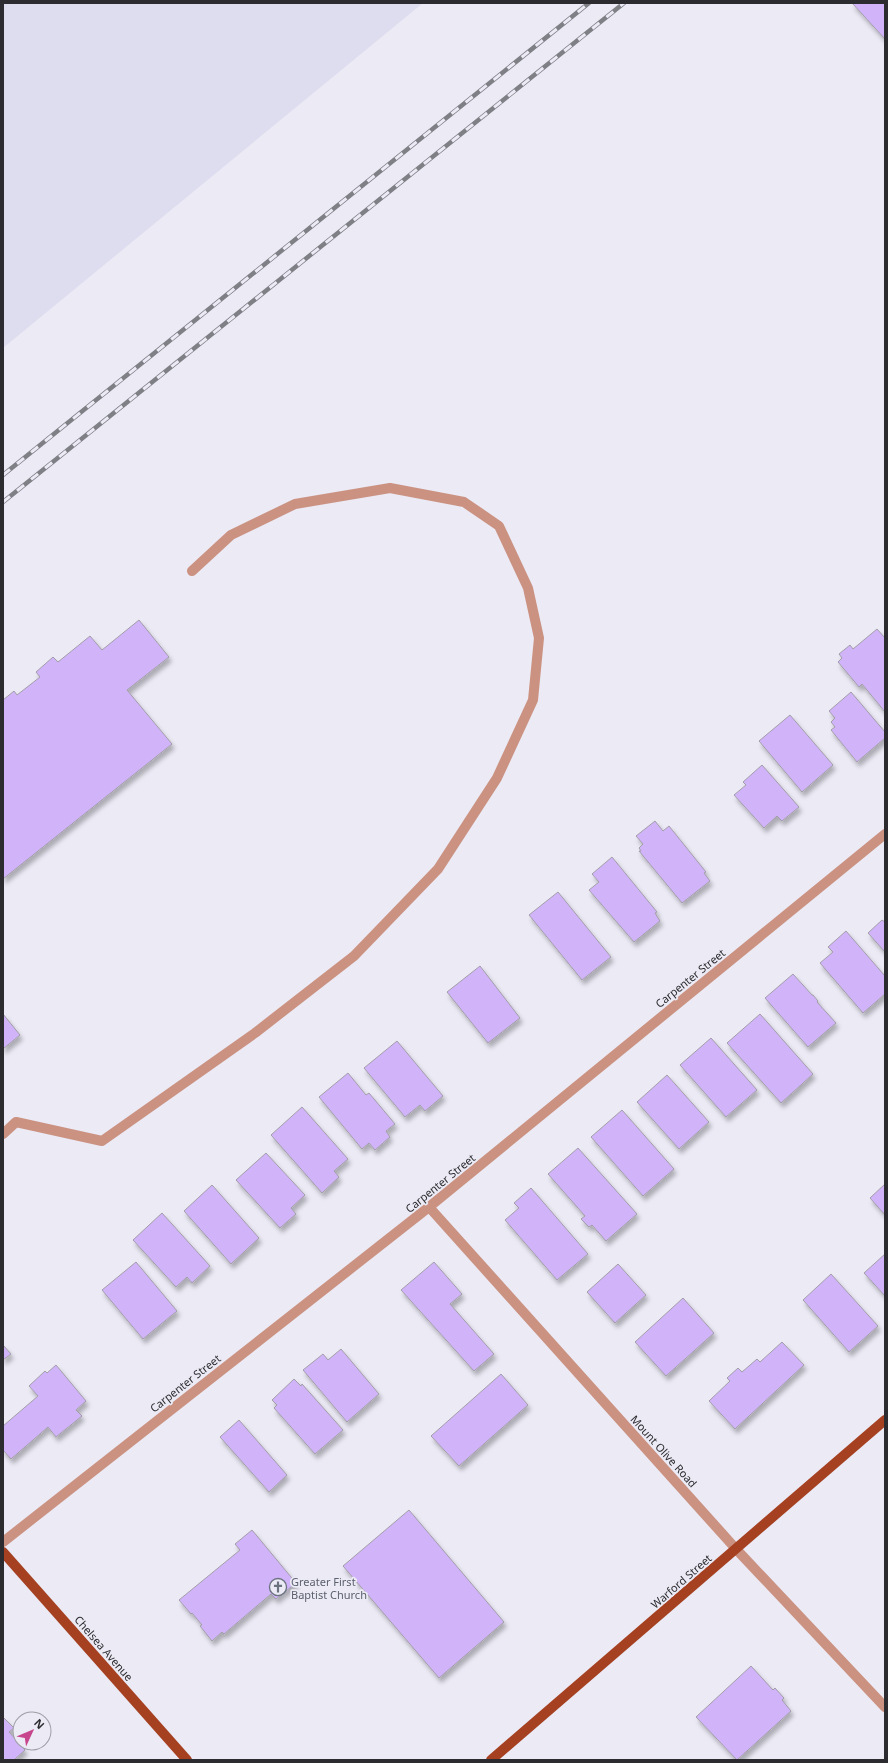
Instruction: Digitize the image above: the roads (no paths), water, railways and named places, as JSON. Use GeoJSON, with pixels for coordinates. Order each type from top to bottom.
{"type":"FeatureCollection","features":[{"type":"Feature","properties":{"kind":"main road","name":"Warford Street"},"geometry":{"type":"LineString","coordinates":[[491,1760],[885,1420]]}},
{"type":"Feature","properties":{"kind":"main road","name":"Chelsea Avenue"},"geometry":{"type":"LineString","coordinates":[[3,1552],[187,1760]]}},
{"type":"Feature","properties":{"kind":"street"},"geometry":{"type":"LineString","coordinates":[[3,1134],[16,1122],[102,1141],[255,1033],[354,956],[438,869],[497,778],[533,700],[539,638],[528,588],[499,526],[464,502],[390,488],[295,504],[230,535],[192,570]]}},
{"type":"Feature","properties":{"kind":"street","name":"Carpenter Street"},"geometry":{"type":"LineString","coordinates":[[3,1542],[429,1207],[885,834]]}},
{"type":"Feature","properties":{"kind":"street","name":"Mount Olive Road"},"geometry":{"type":"LineString","coordinates":[[429,1207],[736,1550],[885,1707]]}},
{"type":"Feature","properties":{"kind":"railway"},"geometry":{"type":"LineString","coordinates":[[3,475],[589,3]]}},
{"type":"Feature","properties":{"kind":"railway"},"geometry":{"type":"LineString","coordinates":[[3,502],[624,3]]}},
{"type":"Feature","properties":{"kind":"place","name":"Greater First Baptist Church"},"geometry":{"type":"Point","coordinates":[278,1587]}}]}
